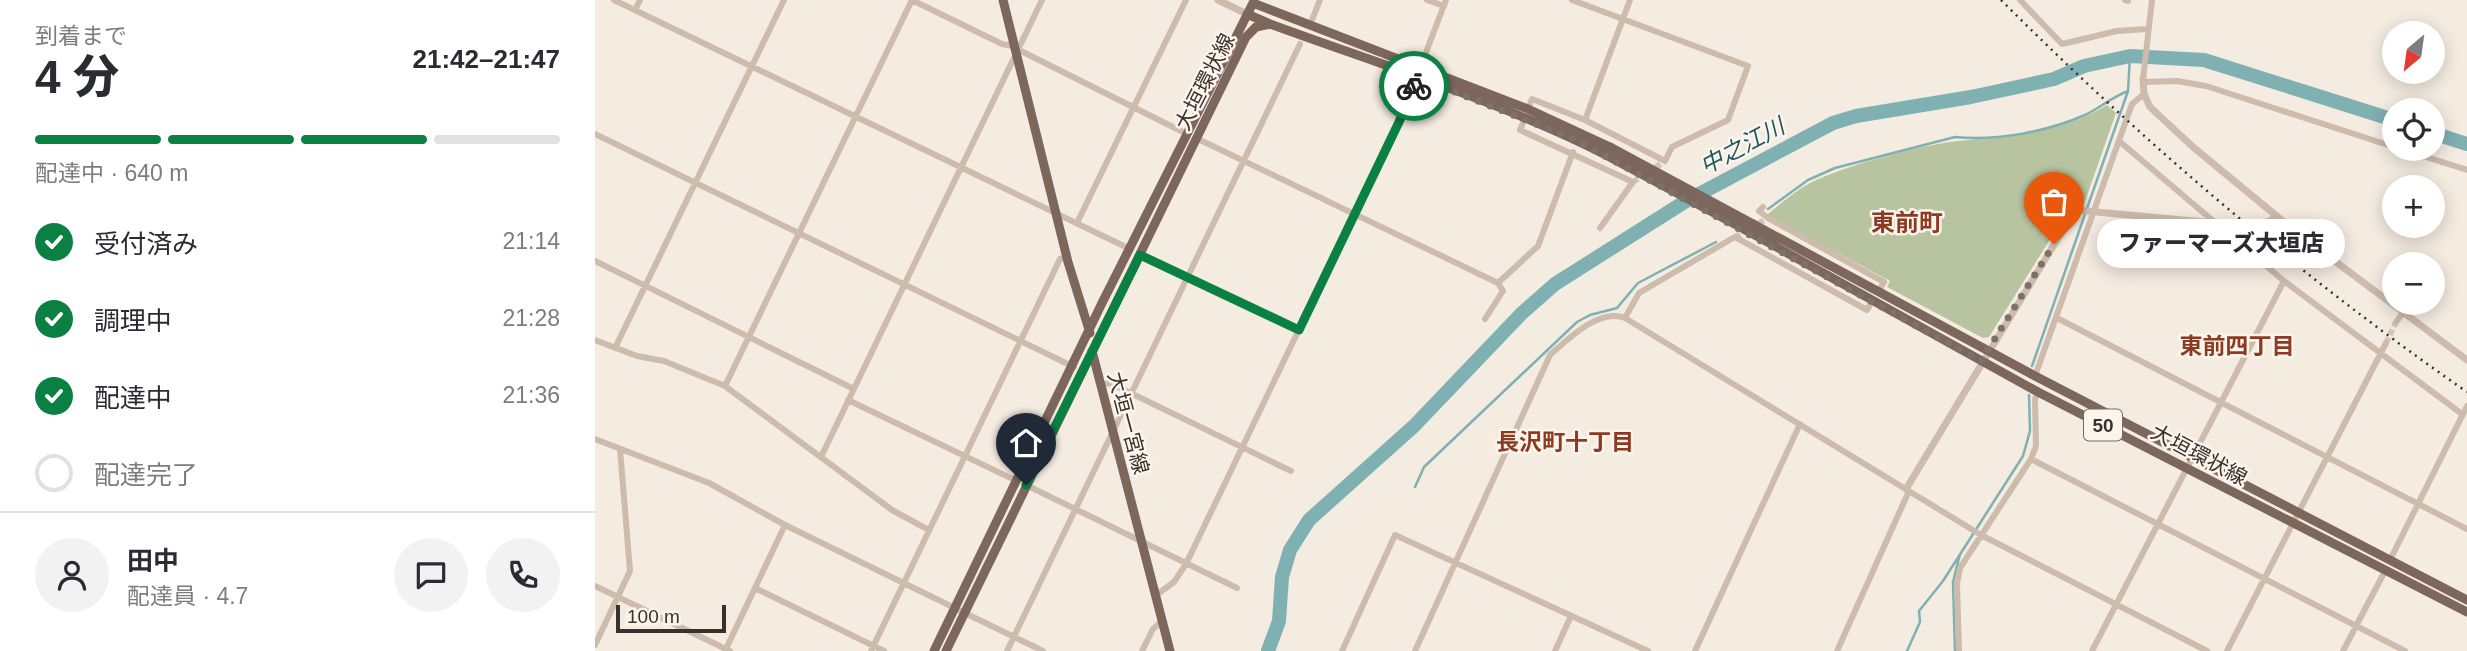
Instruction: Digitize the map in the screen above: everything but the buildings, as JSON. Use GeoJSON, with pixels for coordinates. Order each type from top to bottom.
{"type":"FeatureCollection","features":[{"type":"Feature","properties":{"kind":"main road","name":"大垣一宮線"},"geometry":{"type":"LineString","coordinates":[[1003,0],[1055,212],[1090,331],[1099,385],[1170,651]]}},
{"type":"Feature","properties":{"kind":"main road","name":"50"},"geometry":{"type":"LineString","coordinates":[[1246,37],[1247,14],[1251,1]]}},
{"type":"Feature","properties":{"kind":"main road","name":"大垣環状線"},"geometry":{"type":"LineString","coordinates":[[1251,1],[1419,73]]}},
{"type":"Feature","properties":{"kind":"main road","name":"50"},"geometry":{"type":"LineString","coordinates":[[1247,14],[1270,24]]}},
{"type":"Feature","properties":{"kind":"main road","name":"大垣環状線"},"geometry":{"type":"LineString","coordinates":[[1021,483],[1140,255],[1247,14]]}},
{"type":"Feature","properties":{"kind":"main road","name":"大垣環状線"},"geometry":{"type":"LineString","coordinates":[[934,651],[959,611],[1130,249],[1246,37],[1256,27],[1270,24],[1419,73],[1526,114],[1608,151],[1753,224],[2035,376],[2467,600]]}},
{"type":"Feature","properties":{"kind":"main road","name":"大垣環状線"},"geometry":{"type":"LineString","coordinates":[[1608,151],[2038,392],[2467,612]]}},
{"type":"Feature","properties":{"kind":"main road","name":"大垣環状線"},"geometry":{"type":"LineString","coordinates":[[946,651],[959,611]]}},
{"type":"Feature","properties":{"kind":"street"},"geometry":{"type":"LineString","coordinates":[[614,0],[1130,249]]}},
{"type":"Feature","properties":{"kind":"street"},"geometry":{"type":"LineString","coordinates":[[635,10],[640,0]]}},
{"type":"Feature","properties":{"kind":"street"},"geometry":{"type":"LineString","coordinates":[[615,348],[784,0]]}},
{"type":"Feature","properties":{"kind":"street"},"geometry":{"type":"LineString","coordinates":[[725,386],[912,0],[1498,283],[1503,291],[1485,319]]}},
{"type":"Feature","properties":{"kind":"street"},"geometry":{"type":"LineString","coordinates":[[821,457],[1042,0]]}},
{"type":"Feature","properties":{"kind":"street"},"geometry":{"type":"LineString","coordinates":[[1077,223],[1186,0]]}},
{"type":"Feature","properties":{"kind":"street"},"geometry":{"type":"LineString","coordinates":[[1218,0],[1247,14]]}},
{"type":"Feature","properties":{"kind":"street"},"geometry":{"type":"LineString","coordinates":[[1310,25],[1320,0]]}},
{"type":"Feature","properties":{"kind":"street"},"geometry":{"type":"LineString","coordinates":[[1155,596],[1174,582],[1186,564],[1399,122],[1445,3],[1427,0]]}},
{"type":"Feature","properties":{"kind":"street"},"geometry":{"type":"LineString","coordinates":[[1572,0],[1748,66],[1728,120],[1672,147],[1664,161],[1585,120],[1532,99],[1520,130],[1573,152],[1633,182],[1600,228]]}},
{"type":"Feature","properties":{"kind":"street"},"geometry":{"type":"LineString","coordinates":[[1585,120],[1630,0]]}},
{"type":"Feature","properties":{"kind":"street"},"geometry":{"type":"LineString","coordinates":[[2020,0],[2062,44],[2117,31],[2147,32]]}},
{"type":"Feature","properties":{"kind":"street"},"geometry":{"type":"LineString","coordinates":[[2151,4],[2143,80],[2144,94],[2159,118],[2277,217],[2382,297]]}},
{"type":"Feature","properties":{"kind":"street"},"geometry":{"type":"LineString","coordinates":[[1007,651],[1300,44]]}},
{"type":"Feature","properties":{"kind":"street"},"geometry":{"type":"LineString","coordinates":[[2143,80],[2177,81],[2206,86],[2382,142]]}},
{"type":"Feature","properties":{"kind":"street"},"geometry":{"type":"LineString","coordinates":[[2035,376],[2132,104],[2144,94]]}},
{"type":"Feature","properties":{"kind":"street"},"geometry":{"type":"LineString","coordinates":[[595,134],[1074,367]]}},
{"type":"Feature","properties":{"kind":"street"},"geometry":{"type":"LineString","coordinates":[[2119,141],[2284,281],[2462,414]]}},
{"type":"Feature","properties":{"kind":"street"},"geometry":{"type":"LineString","coordinates":[[1498,283],[1538,246],[1573,152]]}},
{"type":"Feature","properties":{"kind":"street"},"geometry":{"type":"LineString","coordinates":[[2439,161],[2467,170]]}},
{"type":"Feature","properties":{"kind":"street"},"geometry":{"type":"LineString","coordinates":[[1763,207],[1759,211],[1768,218],[1884,282],[1878,292]]}},
{"type":"Feature","properties":{"kind":"street"},"geometry":{"type":"LineString","coordinates":[[1837,651],[1907,490],[1987,350],[2075,210],[2238,225]]}},
{"type":"Feature","properties":{"kind":"street"},"geometry":{"type":"LineString","coordinates":[[2261,225],[2277,217]]}},
{"type":"Feature","properties":{"kind":"street"},"geometry":{"type":"LineString","coordinates":[[1625,318],[1639,293],[1734,237],[1867,310],[1872,301]]}},
{"type":"Feature","properties":{"kind":"street"},"geometry":{"type":"LineString","coordinates":[[1140,255],[1299,330]]}},
{"type":"Feature","properties":{"kind":"street"},"geometry":{"type":"LineString","coordinates":[[872,648],[1060,259],[1067,257]]}},
{"type":"Feature","properties":{"kind":"street"},"geometry":{"type":"LineString","coordinates":[[595,261],[854,388]]}},
{"type":"Feature","properties":{"kind":"street"},"geometry":{"type":"LineString","coordinates":[[2092,651],[2284,281]]}},
{"type":"Feature","properties":{"kind":"street"},"geometry":{"type":"LineString","coordinates":[[2396,322],[2401,315]]}},
{"type":"Feature","properties":{"kind":"street"},"geometry":{"type":"LineString","coordinates":[[2406,315],[2467,360]]}},
{"type":"Feature","properties":{"kind":"street"},"geometry":{"type":"LineString","coordinates":[[1415,651],[1550,355],[1575,332],[1598,321],[1619,316],[1980,535],[2207,651]]}},
{"type":"Feature","properties":{"kind":"street"},"geometry":{"type":"LineString","coordinates":[[2057,318],[2467,529]]}},
{"type":"Feature","properties":{"kind":"street"},"geometry":{"type":"LineString","coordinates":[[595,340],[637,356],[664,361],[725,386],[892,510],[929,530]]}},
{"type":"Feature","properties":{"kind":"street"},"geometry":{"type":"LineString","coordinates":[[2227,651],[2386,343]]}},
{"type":"Feature","properties":{"kind":"street"},"geometry":{"type":"LineString","coordinates":[[1099,385],[1110,383],[1291,471]]}},
{"type":"Feature","properties":{"kind":"street"},"geometry":{"type":"LineString","coordinates":[[1960,651],[1957,584],[1960,568],[2031,459],[2036,446],[2038,392]]}},
{"type":"Feature","properties":{"kind":"street"},"geometry":{"type":"LineString","coordinates":[[848,400],[1237,587]]}},
{"type":"Feature","properties":{"kind":"street"},"geometry":{"type":"LineString","coordinates":[[2390,560],[2467,406]]}},
{"type":"Feature","properties":{"kind":"street"},"geometry":{"type":"LineString","coordinates":[[1695,651],[1800,424]]}},
{"type":"Feature","properties":{"kind":"street"},"geometry":{"type":"LineString","coordinates":[[595,439],[709,483],[785,525],[1043,651]]}},
{"type":"Feature","properties":{"kind":"street"},"geometry":{"type":"LineString","coordinates":[[595,645],[630,571],[620,449]]}},
{"type":"Feature","properties":{"kind":"street"},"geometry":{"type":"LineString","coordinates":[[2031,459],[2405,651]]}},
{"type":"Feature","properties":{"kind":"street"},"geometry":{"type":"LineString","coordinates":[[595,586],[727,650],[785,525]]}},
{"type":"Feature","properties":{"kind":"street"},"geometry":{"type":"LineString","coordinates":[[1342,651],[1395,535],[1648,651]]}},
{"type":"Feature","properties":{"kind":"street"},"geometry":{"type":"LineString","coordinates":[[2343,651],[2385,570]]}},
{"type":"Feature","properties":{"kind":"street"},"geometry":{"type":"LineString","coordinates":[[755,589],[872,648],[884,651]]}},
{"type":"Feature","properties":{"kind":"street"},"geometry":{"type":"LineString","coordinates":[[1555,651],[1571,616]]}},
{"type":"Feature","properties":{"kind":"street"},"geometry":{"type":"LineString","coordinates":[[1142,651],[1153,629],[1162,621]]}},
{"type":"Feature","properties":{"kind":"green space"},"geometry":{"type":"Polygon","coordinates":[[[2107,105],[2116,113],[2084,204],[2074,201],[1989,337],[1983,338],[1887,287],[1890,281],[1767,215],[1810,183],[1862,163],[1942,143],[2054,127],[2072,122],[2107,105]]]}},
{"type":"Feature","properties":{"kind":"waterway"},"geometry":{"type":"LineString","coordinates":[[2032,366],[2128,91],[2130,56]]}},
{"type":"Feature","properties":{"kind":"waterway","name":"中之江川"},"geometry":{"type":"LineString","coordinates":[[1268,651],[1279,621],[1282,577],[1290,550],[1309,520],[1414,426],[1521,314],[1555,284],[1686,201],[1833,123],[1856,116],[1971,97],[2054,79],[2084,66],[2130,56],[2204,60],[2382,116]]}},
{"type":"Feature","properties":{"kind":"waterway"},"geometry":{"type":"LineString","coordinates":[[1768,209],[1808,180],[1835,168],[1955,137],[1988,138],[2038,130],[2085,115],[2128,91]]}},
{"type":"Feature","properties":{"kind":"waterway","name":"中之江川"},"geometry":{"type":"LineString","coordinates":[[2445,137],[2467,144]]}},
{"type":"Feature","properties":{"kind":"waterway"},"geometry":{"type":"LineString","coordinates":[[1415,487],[1424,467],[1577,322],[1590,315],[1617,308],[1638,283],[1716,242]]}},
{"type":"Feature","properties":{"kind":"waterway"},"geometry":{"type":"LineString","coordinates":[[1907,651],[1920,622],[1919,611],[1943,581],[2023,456],[2030,431],[2029,395]]}},
{"type":"Feature","properties":{"kind":"waterway"},"geometry":{"type":"LineString","coordinates":[[1955,651],[1953,582],[1960,554]]}},
{"type":"Feature","properties":{"kind":"tunnel"},"geometry":{"type":"LineString","coordinates":[[1633,182],[1665,161]]}},
{"type":"Feature","properties":{"kind":"tunnel"},"geometry":{"type":"LineString","coordinates":[[1735,237],[1768,218]]}},
{"type":"Feature","properties":{"kind":"tunnel"},"geometry":{"type":"LineString","coordinates":[[2237,225],[2261,225]]}},
{"type":"Feature","properties":{"kind":"tunnel"},"geometry":{"type":"LineString","coordinates":[[2386,343],[2396,322]]}},
{"type":"Feature","properties":{"kind":"railway"},"geometry":{"type":"LineString","coordinates":[[2001,0],[2111,106],[2225,206],[2344,302],[2467,392]]}},
{"type":"Feature","properties":{"kind":"way so far"},"geometry":{"type":"LineString","coordinates":[[1414,86],[1417,77],[1574,139],[1744,229],[1981,361],[2054,244]]}},
{"type":"Feature","properties":{"kind":"place","name":"ファーマーズ大垣店"},"geometry":{"type":"Point","coordinates":[2054,244]}},
{"type":"Feature","properties":{"kind":"district","name":"東前町"},"geometry":{"type":"Point","coordinates":[1907,223]}},
{"type":"Feature","properties":{"kind":"district","name":"東前四丁目"},"geometry":{"type":"Point","coordinates":[2237,346]}},
{"type":"Feature","properties":{"kind":"district","name":"長沢町十丁目"},"geometry":{"type":"Point","coordinates":[1565,442]}},
{"type":"Feature","properties":{"kind":"route"},"geometry":{"type":"LineString","coordinates":[[1026,485],[1082,372],[1091,348],[1140,255],[1299,330],[1414,86]]}}]}
